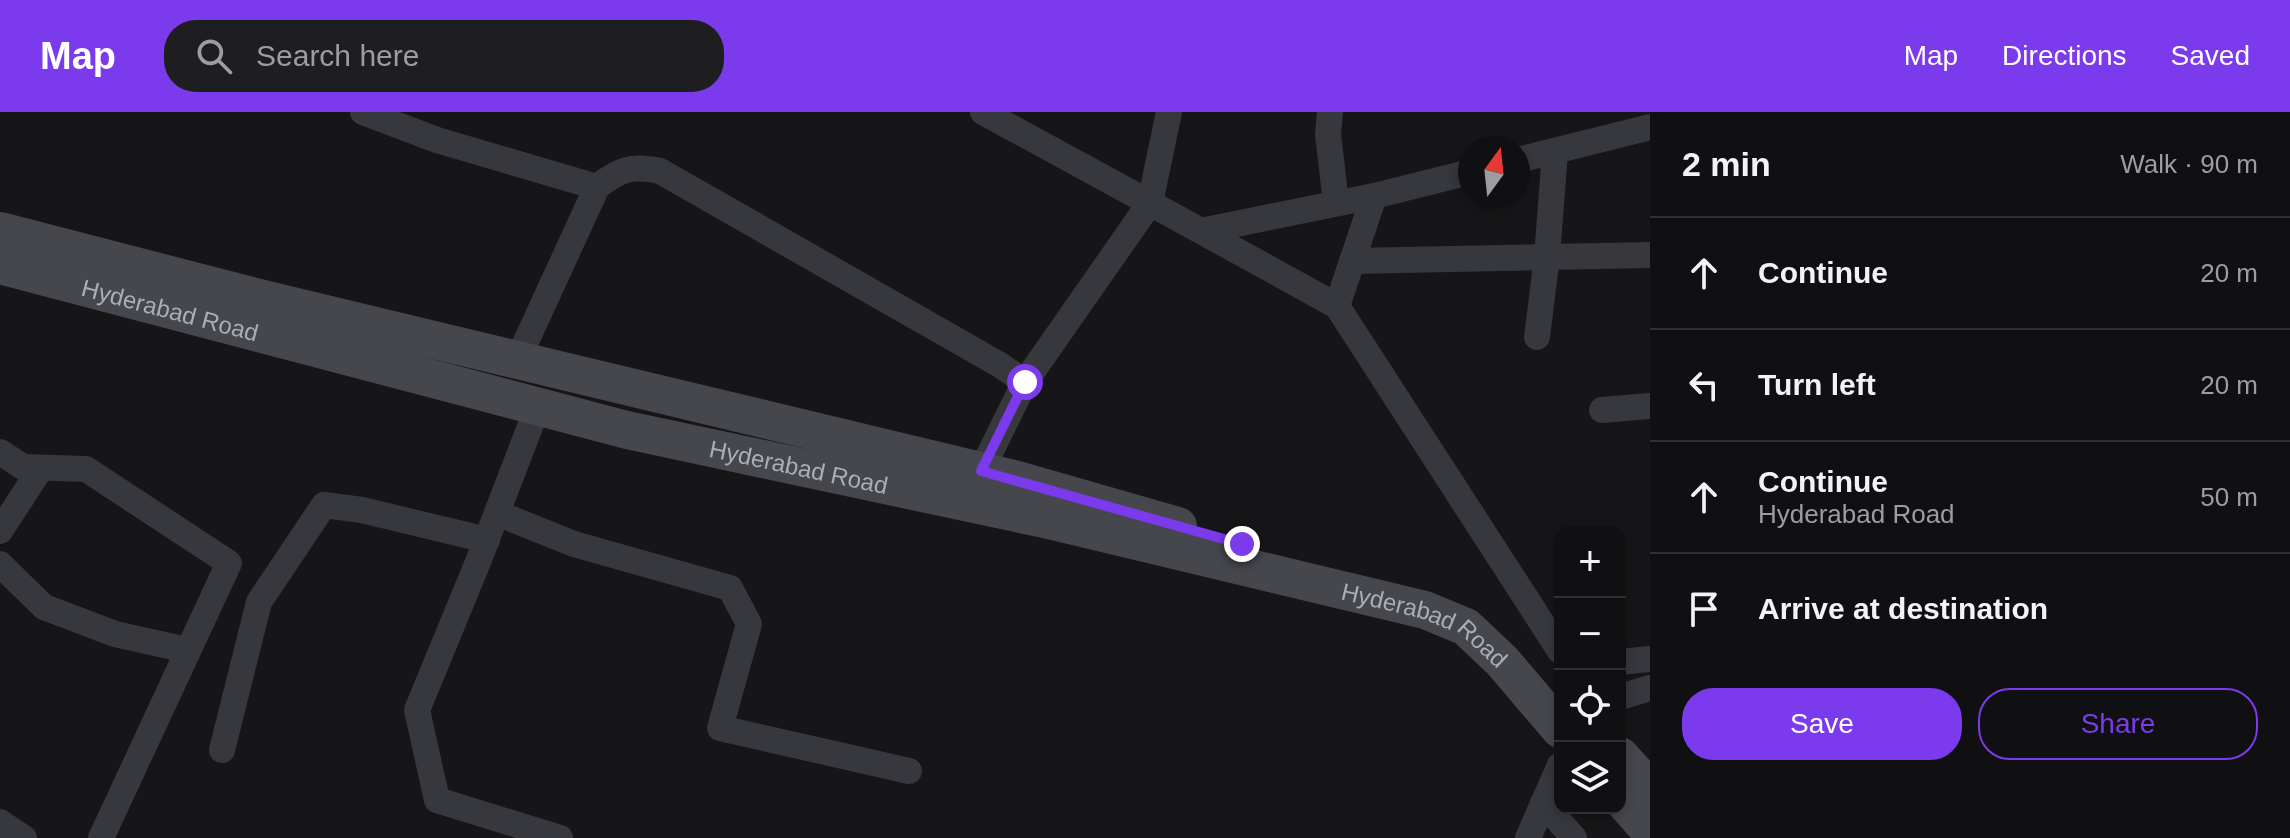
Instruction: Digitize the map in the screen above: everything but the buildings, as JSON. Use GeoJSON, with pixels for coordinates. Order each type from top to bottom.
{"type":"FeatureCollection","features":[{"type":"Feature","properties":{"kind":"main road","name":"Hyderabad Road"},"geometry":{"type":"LineString","coordinates":[[0,231],[267,300],[981,471],[1242,544],[1434,590],[1478,610],[1514,641],[1554,684]]}},
{"type":"Feature","properties":{"kind":"main road","name":"Hyderabad Road"},"geometry":{"type":"LineString","coordinates":[[0,265],[627,430],[1037,518],[1425,610],[1466,627],[1502,661],[1554,722]]}},
{"type":"Feature","properties":{"kind":"main road"},"geometry":{"type":"LineString","coordinates":[[1626,763],[1650,789]]}},
{"type":"Feature","properties":{"kind":"main road"},"geometry":{"type":"LineString","coordinates":[[1626,804],[1650,831]]}},
{"type":"Feature","properties":{"kind":"street"},"geometry":{"type":"LineString","coordinates":[[363,112],[437,140],[597,187]]}},
{"type":"Feature","properties":{"kind":"street"},"geometry":{"type":"LineString","coordinates":[[983,112],[1337,306],[1554,642]]}},
{"type":"Feature","properties":{"kind":"street"},"geometry":{"type":"LineString","coordinates":[[981,471],[1025,382],[1150,203],[1169,112]]}},
{"type":"Feature","properties":{"kind":"street"},"geometry":{"type":"LineString","coordinates":[[1330,112],[1328,134],[1336,203]]}},
{"type":"Feature","properties":{"kind":"street"},"geometry":{"type":"LineString","coordinates":[[1530,157],[1650,127]]}},
{"type":"Feature","properties":{"kind":"street"},"geometry":{"type":"LineString","coordinates":[[1537,337],[1555,151]]}},
{"type":"Feature","properties":{"kind":"street"},"geometry":{"type":"LineString","coordinates":[[517,361],[597,187],[613,174],[638,166],[660,171],[1025,382]]}},
{"type":"Feature","properties":{"kind":"street"},"geometry":{"type":"LineString","coordinates":[[1201,231],[1374,196],[1458,175]]}},
{"type":"Feature","properties":{"kind":"street"},"geometry":{"type":"LineString","coordinates":[[1337,306],[1374,196]]}},
{"type":"Feature","properties":{"kind":"street"},"geometry":{"type":"LineString","coordinates":[[1352,261],[1650,255]]}},
{"type":"Feature","properties":{"kind":"street"},"geometry":{"type":"LineString","coordinates":[[538,406],[417,710],[437,800],[560,838]]}},
{"type":"Feature","properties":{"kind":"street"},"geometry":{"type":"LineString","coordinates":[[1602,410],[1650,406]]}},
{"type":"Feature","properties":{"kind":"street"},"geometry":{"type":"LineString","coordinates":[[0,452],[23,467],[86,469],[229,563],[101,838]]}},
{"type":"Feature","properties":{"kind":"street"},"geometry":{"type":"LineString","coordinates":[[0,531],[41,468]]}},
{"type":"Feature","properties":{"kind":"street"},"geometry":{"type":"LineString","coordinates":[[222,750],[259,602],[324,505],[362,510],[487,540]]}},
{"type":"Feature","properties":{"kind":"street"},"geometry":{"type":"LineString","coordinates":[[497,513],[574,544],[730,588],[749,624],[720,728],[909,771]]}},
{"type":"Feature","properties":{"kind":"street"},"geometry":{"type":"LineString","coordinates":[[0,564],[44,607],[115,634],[187,650]]}},
{"type":"Feature","properties":{"kind":"street"},"geometry":{"type":"LineString","coordinates":[[1626,661],[1650,659]]}},
{"type":"Feature","properties":{"kind":"street"},"geometry":{"type":"LineString","coordinates":[[1626,695],[1650,688]]}},
{"type":"Feature","properties":{"kind":"street"},"geometry":{"type":"LineString","coordinates":[[1528,838],[1554,778]]}},
{"type":"Feature","properties":{"kind":"street"},"geometry":{"type":"LineString","coordinates":[[1543,803],[1574,838]]}},
{"type":"Feature","properties":{"kind":"street"},"geometry":{"type":"LineString","coordinates":[[0,822],[24,838]]}},
{"type":"Feature","properties":{"kind":"route"},"geometry":{"type":"LineString","coordinates":[[1025,382],[981,471],[1242,544]]}}]}
